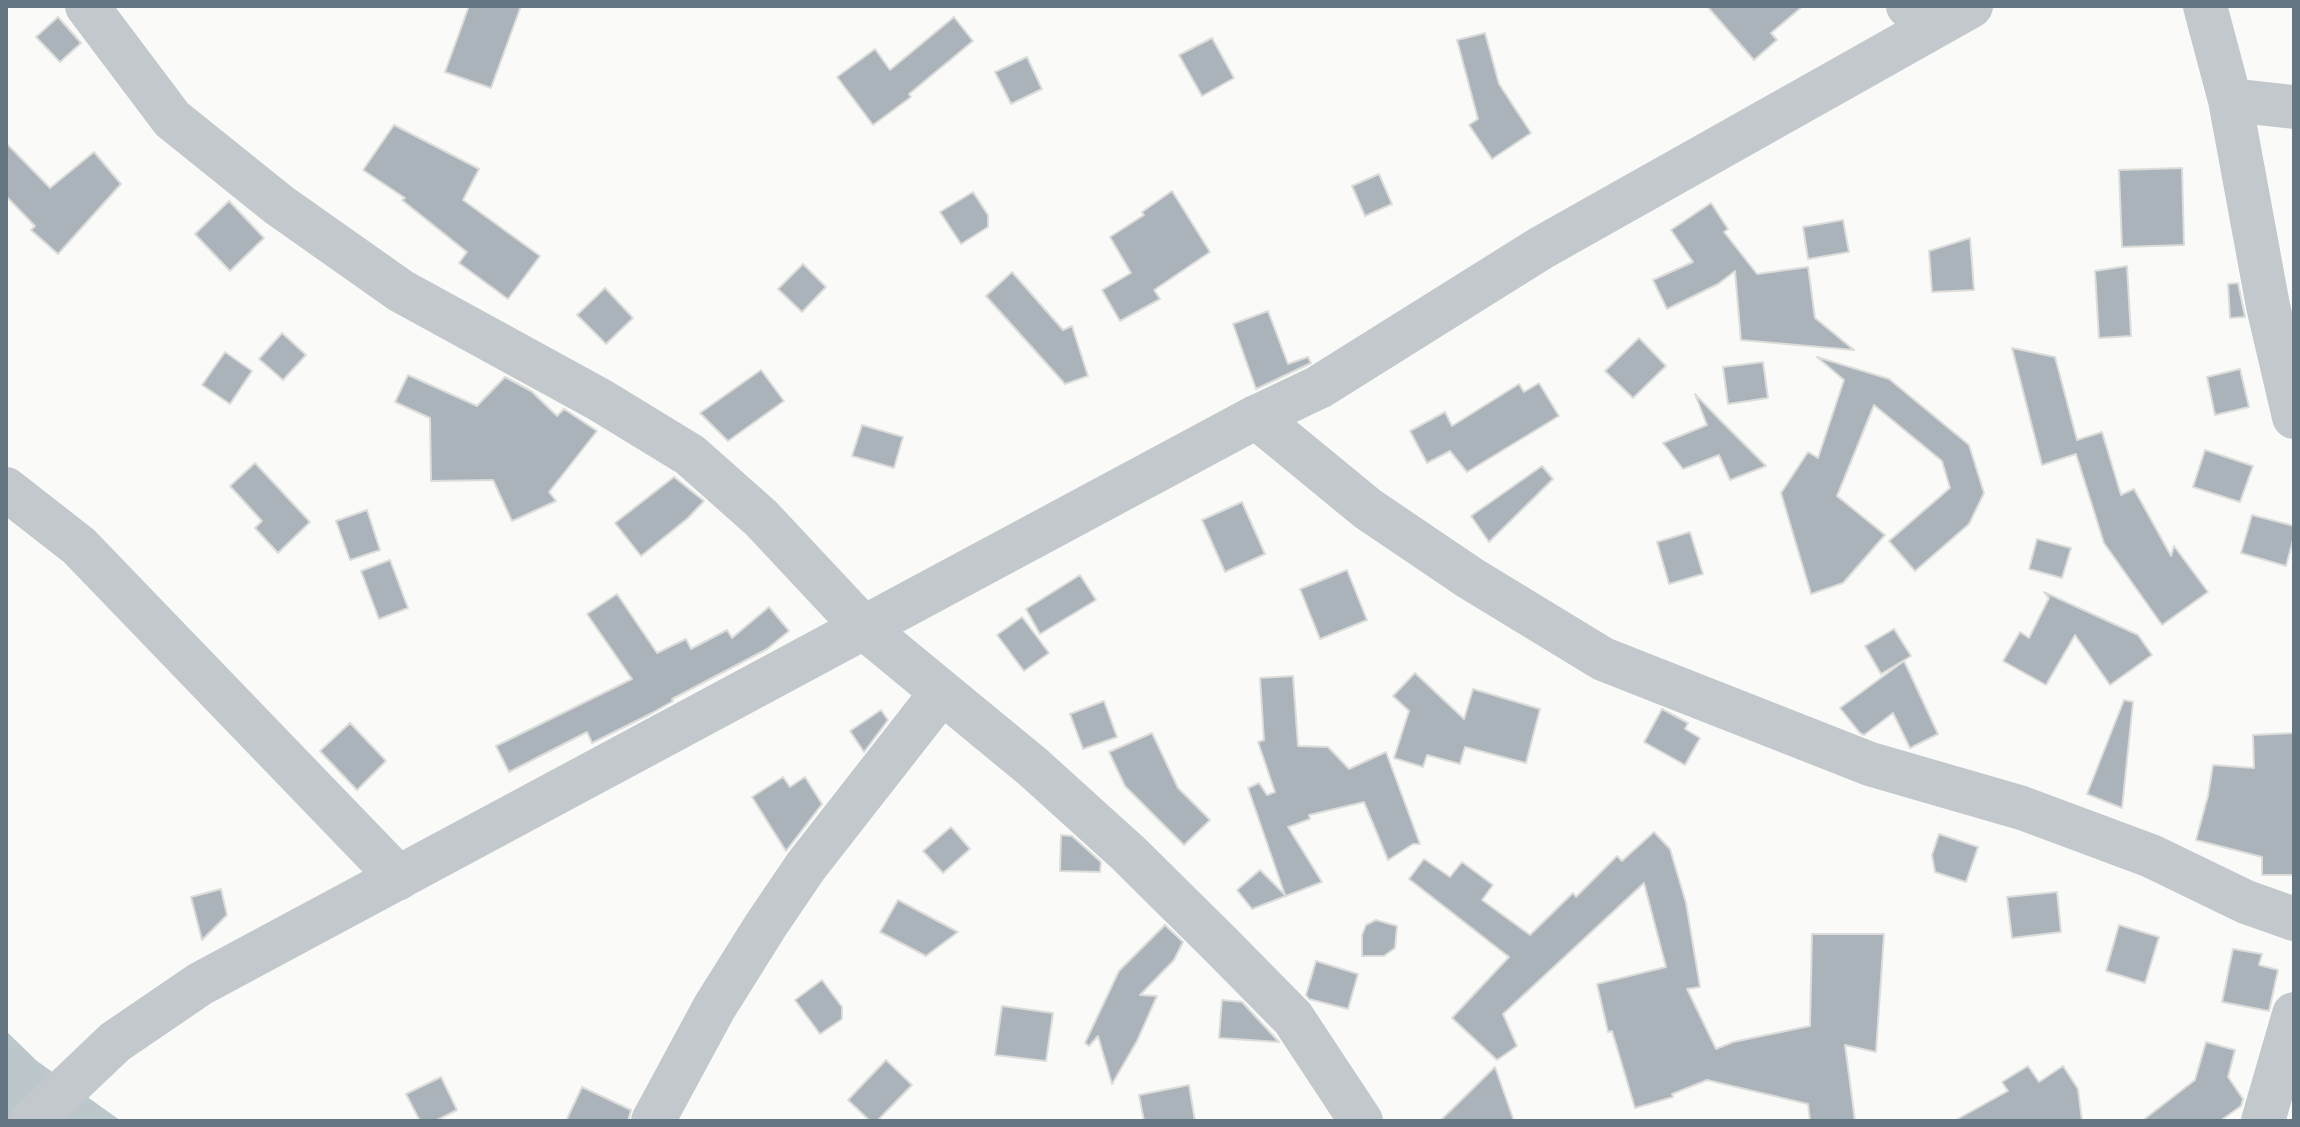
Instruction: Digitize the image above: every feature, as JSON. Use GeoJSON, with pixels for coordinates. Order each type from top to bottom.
{"type":"FeatureCollection","features":[{"type":"Feature","properties":{"kind":"street"},"geometry":{"type":"LineString","coordinates":[[87,6],[172,119],[279,205],[401,291],[600,400],[690,455],[761,518],[863,627],[1033,767],[1128,853],[1293,1018],[1361,1121]]}},
{"type":"Feature","properties":{"kind":"street"},"geometry":{"type":"LineString","coordinates":[[32,1121],[115,1042],[200,984],[1256,417],[1319,387],[1920,17],[1971,6]]}},
{"type":"Feature","properties":{"kind":"street"},"geometry":{"type":"LineString","coordinates":[[2205,6],[2230,100],[2268,306],[2294,417]]}},
{"type":"Feature","properties":{"kind":"street"},"geometry":{"type":"LineString","coordinates":[[2230,100],[2294,107]]}},
{"type":"Feature","properties":{"kind":"street"},"geometry":{"type":"LineString","coordinates":[[1256,417],[1368,509],[1484,586],[1603,659],[1870,764],[2022,808],[2136,850],[2246,902],[2294,919]]}},
{"type":"Feature","properties":{"kind":"street"},"geometry":{"type":"LineString","coordinates":[[6,489],[79,546],[399,878]]}},
{"type":"Feature","properties":{"kind":"street"},"geometry":{"type":"LineString","coordinates":[[653,1121],[714,1008],[766,925],[806,866],[942,692]]}},
{"type":"Feature","properties":{"kind":"street"},"geometry":{"type":"LineString","coordinates":[[2263,1121],[2294,1014]]}},
{"type":"Feature","properties":{"kind":"shaded area"},"geometry":{"type":"Polygon","coordinates":[[[6,1031],[37,1061],[121,1121],[6,1121],[6,1031]]]}},
{"type":"Feature","properties":{"kind":"building"},"geometry":{"type":"Polygon","coordinates":[[[469,6],[521,6],[491,88],[445,72],[469,6]]]}},
{"type":"Feature","properties":{"kind":"building"},"geometry":{"type":"Polygon","coordinates":[[[1707,6],[1803,6],[1771,33],[1777,40],[1754,60],[1707,6]]]}},
{"type":"Feature","properties":{"kind":"building"},"geometry":{"type":"Polygon","coordinates":[[[58,17],[81,43],[60,62],[36,37],[58,17]]]}},
{"type":"Feature","properties":{"kind":"building"},"geometry":{"type":"Polygon","coordinates":[[[954,17],[973,41],[909,94],[911,97],[873,125],[837,77],[875,49],[890,70],[954,17]]]}},
{"type":"Feature","properties":{"kind":"building"},"geometry":{"type":"Polygon","coordinates":[[[1485,33],[1499,84],[1531,133],[1492,159],[1469,125],[1478,119],[1457,40],[1485,33]]]}},
{"type":"Feature","properties":{"kind":"building"},"geometry":{"type":"Polygon","coordinates":[[[1212,38],[1234,78],[1202,96],[1179,55],[1212,38]]]}},
{"type":"Feature","properties":{"kind":"building"},"geometry":{"type":"Polygon","coordinates":[[[1027,57],[1042,89],[1011,104],[995,72],[1027,57]]]}},
{"type":"Feature","properties":{"kind":"building"},"geometry":{"type":"Polygon","coordinates":[[[394,125],[479,169],[463,200],[540,256],[508,299],[459,263],[467,252],[402,200],[405,198],[363,170],[394,125]]]}},
{"type":"Feature","properties":{"kind":"building"},"geometry":{"type":"Polygon","coordinates":[[[6,143],[50,188],[94,152],[121,184],[58,254],[31,230],[35,226],[6,196],[6,143]]]}},
{"type":"Feature","properties":{"kind":"building"},"geometry":{"type":"Polygon","coordinates":[[[2182,168],[2184,245],[2122,247],[2119,170],[2182,168]]]}},
{"type":"Feature","properties":{"kind":"building"},"geometry":{"type":"Polygon","coordinates":[[[1379,174],[1392,204],[1365,216],[1352,186],[1379,174]]]}},
{"type":"Feature","properties":{"kind":"building"},"geometry":{"type":"Polygon","coordinates":[[[1172,191],[1210,252],[1154,290],[1160,299],[1120,321],[1102,290],[1131,273],[1110,237],[1144,215],[1142,212],[1172,191]]]}},
{"type":"Feature","properties":{"kind":"building"},"geometry":{"type":"Polygon","coordinates":[[[973,192],[988,215],[988,227],[961,244],[940,212],[973,192]]]}},
{"type":"Feature","properties":{"kind":"building"},"geometry":{"type":"Polygon","coordinates":[[[229,201],[264,238],[230,271],[195,234],[229,201]]]}},
{"type":"Feature","properties":{"kind":"building"},"geometry":{"type":"Polygon","coordinates":[[[1711,203],[1728,229],[1724,232],[1757,274],[1808,267],[1815,318],[1854,350],[1741,340],[1735,271],[1718,284],[1667,309],[1653,280],[1693,262],[1671,230],[1711,203]]]}},
{"type":"Feature","properties":{"kind":"building"},"geometry":{"type":"Polygon","coordinates":[[[1843,220],[1849,252],[1808,259],[1803,227],[1843,220]]]}},
{"type":"Feature","properties":{"kind":"building"},"geometry":{"type":"Polygon","coordinates":[[[1970,238],[1974,290],[1932,292],[1929,251],[1970,238]]]}},
{"type":"Feature","properties":{"kind":"building"},"geometry":{"type":"Polygon","coordinates":[[[803,264],[826,287],[802,312],[778,289],[803,264]]]}},
{"type":"Feature","properties":{"kind":"building"},"geometry":{"type":"Polygon","coordinates":[[[2127,266],[2131,336],[2099,338],[2095,271],[2127,266]]]}},
{"type":"Feature","properties":{"kind":"building"},"geometry":{"type":"Polygon","coordinates":[[[1012,272],[1063,330],[1072,326],[1088,376],[1065,384],[986,296],[1012,272]]]}},
{"type":"Feature","properties":{"kind":"building"},"geometry":{"type":"Polygon","coordinates":[[[2238,283],[2245,317],[2230,318],[2228,284],[2238,283]]]}},
{"type":"Feature","properties":{"kind":"building"},"geometry":{"type":"Polygon","coordinates":[[[605,288],[633,318],[606,344],[577,315],[605,288]]]}},
{"type":"Feature","properties":{"kind":"building"},"geometry":{"type":"Polygon","coordinates":[[[1268,311],[1288,364],[1308,357],[1311,363],[1256,389],[1233,324],[1268,311]]]}},
{"type":"Feature","properties":{"kind":"building"},"geometry":{"type":"Polygon","coordinates":[[[282,333],[306,355],[283,380],[259,359],[282,333]]]}},
{"type":"Feature","properties":{"kind":"building"},"geometry":{"type":"Polygon","coordinates":[[[1639,338],[1666,366],[1633,398],[1605,371],[1639,338]]]}},
{"type":"Feature","properties":{"kind":"building"},"geometry":{"type":"Polygon","coordinates":[[[2012,348],[2055,357],[2077,440],[2102,432],[2121,495],[2134,489],[2171,556],[2174,546],[2208,592],[2162,625],[2104,543],[2076,454],[2042,465],[2012,348]]]}},
{"type":"Feature","properties":{"kind":"building"},"geometry":{"type":"Polygon","coordinates":[[[225,352],[252,371],[230,404],[202,385],[225,352]]]}},
{"type":"Feature","properties":{"kind":"building"},"geometry":{"type":"Polygon","coordinates":[[[1817,357],[1889,379],[1969,445],[1984,493],[1969,524],[1915,571],[1889,541],[1950,488],[1942,461],[1874,405],[1837,496],[1885,535],[1843,583],[1811,594],[1781,493],[1808,452],[1818,458],[1844,380],[1817,357]]]}},
{"type":"Feature","properties":{"kind":"building"},"geometry":{"type":"Polygon","coordinates":[[[1763,362],[1768,398],[1728,404],[1723,367],[1763,362]]]}},
{"type":"Feature","properties":{"kind":"building"},"geometry":{"type":"Polygon","coordinates":[[[2240,369],[2249,407],[2215,415],[2207,377],[2240,369]]]}},
{"type":"Feature","properties":{"kind":"building"},"geometry":{"type":"Polygon","coordinates":[[[761,370],[784,401],[728,441],[700,413],[761,370]]]}},
{"type":"Feature","properties":{"kind":"building"},"geometry":{"type":"Polygon","coordinates":[[[408,375],[477,406],[505,377],[531,391],[557,416],[564,409],[597,431],[549,492],[556,501],[512,521],[493,480],[431,481],[430,418],[395,402],[408,375]]]}},
{"type":"Feature","properties":{"kind":"building"},"geometry":{"type":"Polygon","coordinates":[[[1539,383],[1559,416],[1467,472],[1450,451],[1427,463],[1410,431],[1445,412],[1452,426],[1519,384],[1524,392],[1539,383]]]}},
{"type":"Feature","properties":{"kind":"building"},"geometry":{"type":"Polygon","coordinates":[[[1695,394],[1766,466],[1730,480],[1719,455],[1683,469],[1663,443],[1707,425],[1695,394]]]}},
{"type":"Feature","properties":{"kind":"building"},"geometry":{"type":"Polygon","coordinates":[[[862,425],[903,437],[894,468],[852,456],[862,425]]]}},
{"type":"Feature","properties":{"kind":"building"},"geometry":{"type":"Polygon","coordinates":[[[2205,450],[2253,466],[2240,502],[2193,487],[2205,450]]]}},
{"type":"Feature","properties":{"kind":"building"},"geometry":{"type":"Polygon","coordinates":[[[255,463],[310,522],[278,553],[255,528],[262,521],[230,486],[255,463]]]}},
{"type":"Feature","properties":{"kind":"building"},"geometry":{"type":"Polygon","coordinates":[[[1542,466],[1553,479],[1489,542],[1471,516],[1542,466]]]}},
{"type":"Feature","properties":{"kind":"building"},"geometry":{"type":"Polygon","coordinates":[[[674,477],[704,501],[641,556],[615,523],[674,477]]]}},
{"type":"Feature","properties":{"kind":"building"},"geometry":{"type":"Polygon","coordinates":[[[1242,502],[1265,554],[1225,572],[1202,520],[1242,502]]]}},
{"type":"Feature","properties":{"kind":"building"},"geometry":{"type":"Polygon","coordinates":[[[367,510],[380,550],[350,560],[336,521],[367,510]]]}},
{"type":"Feature","properties":{"kind":"building"},"geometry":{"type":"Polygon","coordinates":[[[2252,515],[2294,526],[2286,566],[2241,553],[2252,515]]]}},
{"type":"Feature","properties":{"kind":"building"},"geometry":{"type":"Polygon","coordinates":[[[1690,532],[1703,574],[1669,584],[1657,542],[1690,532]]]}},
{"type":"Feature","properties":{"kind":"building"},"geometry":{"type":"Polygon","coordinates":[[[2037,539],[2071,548],[2062,578],[2029,569],[2037,539]]]}},
{"type":"Feature","properties":{"kind":"building"},"geometry":{"type":"Polygon","coordinates":[[[390,560],[408,608],[379,619],[361,571],[390,560]]]}},
{"type":"Feature","properties":{"kind":"building"},"geometry":{"type":"Polygon","coordinates":[[[1347,570],[1367,620],[1320,639],[1300,589],[1347,570]]]}},
{"type":"Feature","properties":{"kind":"building"},"geometry":{"type":"Polygon","coordinates":[[[1080,575],[1096,600],[1040,634],[1026,609],[1080,575]]]}},
{"type":"Feature","properties":{"kind":"building"},"geometry":{"type":"Polygon","coordinates":[[[2044,592],[2138,635],[2152,655],[2110,685],[2075,635],[2046,685],[2003,661],[2020,632],[2029,638],[2049,598],[2044,592]]]}},
{"type":"Feature","properties":{"kind":"building"},"geometry":{"type":"Polygon","coordinates":[[[617,594],[657,653],[686,639],[691,649],[727,630],[732,638],[769,607],[789,631],[767,649],[672,699],[652,713],[592,743],[587,732],[509,772],[496,746],[632,679],[587,614],[617,594]]]}},
{"type":"Feature","properties":{"kind":"building"},"geometry":{"type":"Polygon","coordinates":[[[1022,617],[1049,653],[1024,671],[997,635],[1022,617]]]}},
{"type":"Feature","properties":{"kind":"building"},"geometry":{"type":"Polygon","coordinates":[[[1894,629],[1911,656],[1881,674],[1865,646],[1894,629]]]}},
{"type":"Feature","properties":{"kind":"building"},"geometry":{"type":"Polygon","coordinates":[[[1904,661],[1938,734],[1910,748],[1893,713],[1864,735],[1840,708],[1904,661]]]}},
{"type":"Feature","properties":{"kind":"building"},"geometry":{"type":"Polygon","coordinates":[[[1415,673],[1464,719],[1473,689],[1540,709],[1526,763],[1465,747],[1460,764],[1427,755],[1423,767],[1394,758],[1409,711],[1393,696],[1415,673]]]}},
{"type":"Feature","properties":{"kind":"building"},"geometry":{"type":"Polygon","coordinates":[[[1293,676],[1298,746],[1328,747],[1349,769],[1386,752],[1420,844],[1413,844],[1388,860],[1364,802],[1309,815],[1310,819],[1288,827],[1322,882],[1252,909],[1237,890],[1260,870],[1285,895],[1248,788],[1259,783],[1267,795],[1275,792],[1258,742],[1264,740],[1260,678],[1293,676]]]}},
{"type":"Feature","properties":{"kind":"building"},"geometry":{"type":"Polygon","coordinates":[[[2124,700],[2133,702],[2122,808],[2087,794],[2124,700]]]}},
{"type":"Feature","properties":{"kind":"building"},"geometry":{"type":"Polygon","coordinates":[[[1104,701],[1117,737],[1083,749],[1070,714],[1104,701]]]}},
{"type":"Feature","properties":{"kind":"building"},"geometry":{"type":"Polygon","coordinates":[[[1662,709],[1688,723],[1685,729],[1700,738],[1685,765],[1644,742],[1662,709]]]}},
{"type":"Feature","properties":{"kind":"building"},"geometry":{"type":"Polygon","coordinates":[[[881,710],[888,720],[864,752],[850,731],[881,710]]]}},
{"type":"Feature","properties":{"kind":"building"},"geometry":{"type":"Polygon","coordinates":[[[350,723],[386,761],[357,790],[320,751],[350,723]]]}},
{"type":"Feature","properties":{"kind":"building"},"geometry":{"type":"Polygon","coordinates":[[[1152,733],[1178,788],[1210,820],[1184,845],[1125,786],[1109,752],[1152,733]]]}},
{"type":"Feature","properties":{"kind":"building"},"geometry":{"type":"Polygon","coordinates":[[[2294,733],[2294,875],[2262,875],[2262,857],[2196,840],[2213,765],[2254,768],[2253,735],[2294,733]]]}},
{"type":"Feature","properties":{"kind":"building"},"geometry":{"type":"Polygon","coordinates":[[[783,777],[790,787],[805,777],[822,804],[786,851],[752,797],[783,777]]]}},
{"type":"Feature","properties":{"kind":"building"},"geometry":{"type":"Polygon","coordinates":[[[951,827],[970,849],[943,873],[923,851],[951,827]]]}},
{"type":"Feature","properties":{"kind":"building"},"geometry":{"type":"Polygon","coordinates":[[[1654,832],[1670,849],[1686,903],[1700,987],[1687,989],[1716,1049],[1733,1042],[1810,1026],[1812,934],[1884,934],[1876,1052],[1845,1045],[1855,1121],[1810,1121],[1808,1104],[1707,1080],[1672,1094],[1673,1097],[1635,1108],[1612,1031],[1608,1032],[1597,984],[1666,967],[1644,883],[1503,1014],[1517,1046],[1497,1060],[1452,1018],[1509,957],[1409,879],[1424,859],[1450,877],[1462,862],[1493,885],[1482,900],[1530,935],[1573,893],[1576,897],[1617,856],[1622,861],[1654,832]]]}},
{"type":"Feature","properties":{"kind":"building"},"geometry":{"type":"Polygon","coordinates":[[[1939,834],[1978,847],[1966,882],[1935,872],[1932,855],[1939,834]]]}},
{"type":"Feature","properties":{"kind":"building"},"geometry":{"type":"Polygon","coordinates":[[[1061,835],[1072,836],[1101,862],[1100,872],[1060,871],[1061,835]]]}},
{"type":"Feature","properties":{"kind":"building"},"geometry":{"type":"Polygon","coordinates":[[[221,889],[227,915],[202,940],[191,897],[221,889]]]}},
{"type":"Feature","properties":{"kind":"building"},"geometry":{"type":"Polygon","coordinates":[[[2057,892],[2061,932],[2012,938],[2007,897],[2057,892]]]}},
{"type":"Feature","properties":{"kind":"building"},"geometry":{"type":"Polygon","coordinates":[[[898,900],[958,932],[926,956],[880,932],[898,900]]]}},
{"type":"Feature","properties":{"kind":"building"},"geometry":{"type":"Polygon","coordinates":[[[1376,920],[1397,926],[1395,948],[1384,956],[1362,956],[1362,935],[1366,925],[1376,920]]]}},
{"type":"Feature","properties":{"kind":"building"},"geometry":{"type":"Polygon","coordinates":[[[1165,925],[1183,942],[1174,960],[1140,995],[1157,996],[1137,1041],[1112,1084],[1098,1036],[1089,1046],[1085,1043],[1119,971],[1165,925]]]}},
{"type":"Feature","properties":{"kind":"building"},"geometry":{"type":"Polygon","coordinates":[[[2119,925],[2159,937],[2145,983],[2106,971],[2119,925]]]}},
{"type":"Feature","properties":{"kind":"building"},"geometry":{"type":"Polygon","coordinates":[[[2233,949],[2262,954],[2259,965],[2278,970],[2269,1011],[2222,1002],[2233,949]]]}},
{"type":"Feature","properties":{"kind":"building"},"geometry":{"type":"Polygon","coordinates":[[[1316,961],[1358,974],[1348,1009],[1309,999],[1306,995],[1316,961]]]}},
{"type":"Feature","properties":{"kind":"building"},"geometry":{"type":"Polygon","coordinates":[[[822,980],[842,1007],[842,1019],[820,1034],[795,1000],[822,980]]]}},
{"type":"Feature","properties":{"kind":"building"},"geometry":{"type":"Polygon","coordinates":[[[1222,1000],[1242,1002],[1279,1042],[1219,1038],[1222,1000]]]}},
{"type":"Feature","properties":{"kind":"building"},"geometry":{"type":"Polygon","coordinates":[[[1002,1006],[1053,1013],[1046,1061],[995,1055],[1002,1006]]]}},
{"type":"Feature","properties":{"kind":"building"},"geometry":{"type":"Polygon","coordinates":[[[2206,1042],[2235,1050],[2228,1077],[2243,1099],[2241,1106],[2220,1121],[2142,1121],[2195,1080],[2206,1042]]]}},
{"type":"Feature","properties":{"kind":"building"},"geometry":{"type":"Polygon","coordinates":[[[886,1060],[912,1085],[877,1121],[870,1121],[848,1100],[886,1060]]]}},
{"type":"Feature","properties":{"kind":"building"},"geometry":{"type":"Polygon","coordinates":[[[2028,1066],[2039,1082],[2063,1066],[2078,1089],[2082,1121],[1954,1121],[2008,1091],[2002,1082],[2028,1066]]]}},
{"type":"Feature","properties":{"kind":"building"},"geometry":{"type":"Polygon","coordinates":[[[1495,1067],[1514,1121],[1440,1121],[1495,1067]]]}},
{"type":"Feature","properties":{"kind":"building"},"geometry":{"type":"Polygon","coordinates":[[[441,1077],[457,1110],[435,1121],[420,1121],[406,1094],[441,1077]]]}},
{"type":"Feature","properties":{"kind":"building"},"geometry":{"type":"Polygon","coordinates":[[[1189,1085],[1195,1121],[1144,1121],[1139,1095],[1189,1085]]]}},
{"type":"Feature","properties":{"kind":"building"},"geometry":{"type":"Polygon","coordinates":[[[582,1087],[631,1110],[628,1121],[566,1121],[582,1087]]]}}]}
